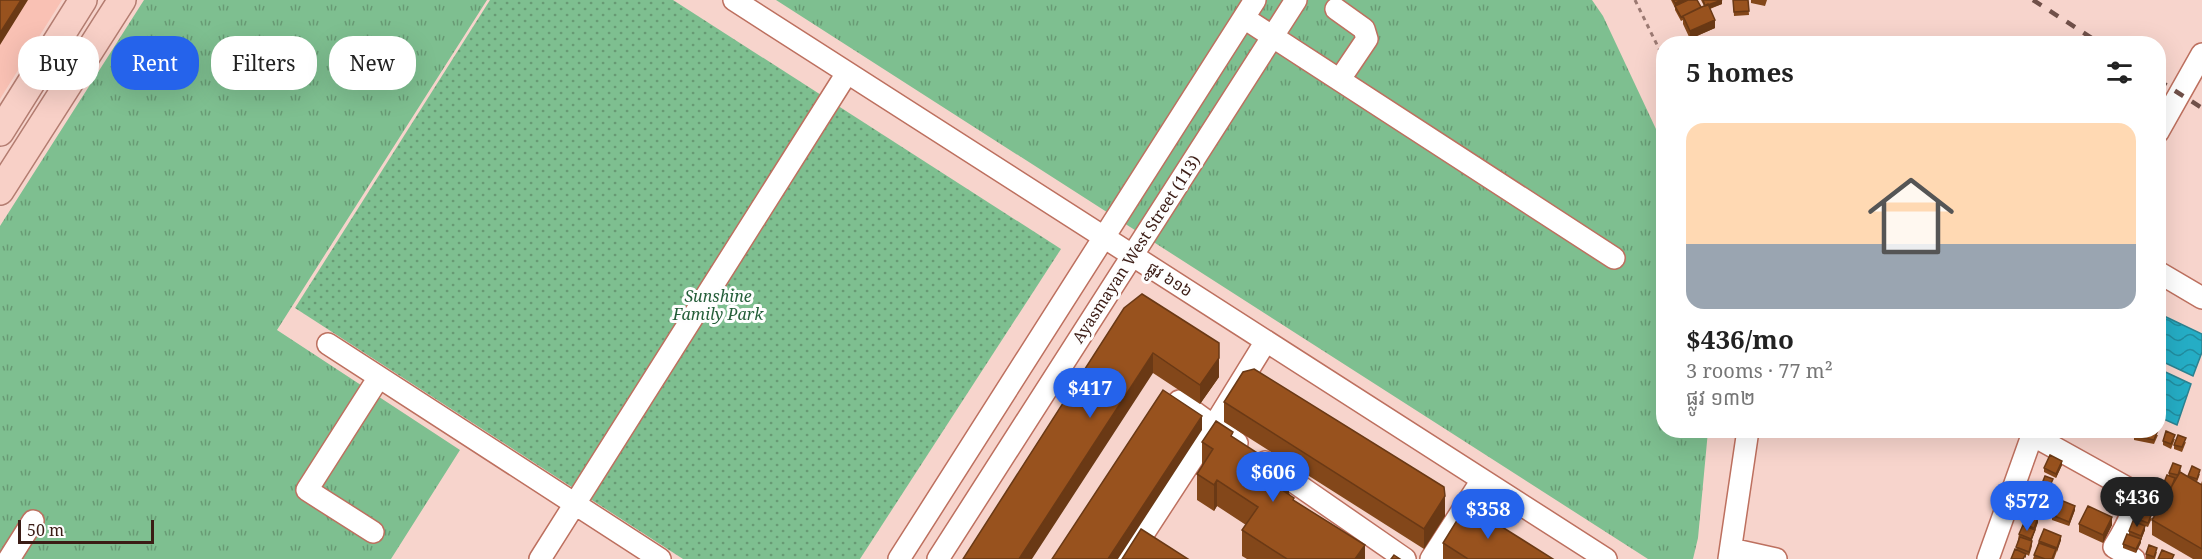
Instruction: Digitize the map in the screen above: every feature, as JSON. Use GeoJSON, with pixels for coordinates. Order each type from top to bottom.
{"type":"FeatureCollection","features":[{"type":"Feature","properties":{"kind":"main road"},"geometry":{"type":"LineString","coordinates":[[0,131],[83,0]]}},
{"type":"Feature","properties":{"kind":"main road"},"geometry":{"type":"LineString","coordinates":[[0,191],[122,0]]}},
{"type":"Feature","properties":{"kind":"street","name":"ផ្លូវ ៦១៦"},"geometry":{"type":"LineString","coordinates":[[734,0],[1606,559]]}},
{"type":"Feature","properties":{"kind":"street","name":"Ayasmayan West Street (113)"},"geometry":{"type":"LineString","coordinates":[[940,556],[1296,0]]}},
{"type":"Feature","properties":{"kind":"street"},"geometry":{"type":"LineString","coordinates":[[1250,9],[1272,36],[1614,258]]}},
{"type":"Feature","properties":{"kind":"street","name":"Ayasmayan West Street (113)"},"geometry":{"type":"LineString","coordinates":[[899,559],[1250,9]]}},
{"type":"Feature","properties":{"kind":"street"},"geometry":{"type":"LineString","coordinates":[[1336,9],[1364,29],[1367,39],[1340,80]]}},
{"type":"Feature","properties":{"kind":"street"},"geometry":{"type":"LineString","coordinates":[[2166,118],[2202,54]]}},
{"type":"Feature","properties":{"kind":"street"},"geometry":{"type":"LineString","coordinates":[[540,559],[847,73]]}},
{"type":"Feature","properties":{"kind":"street"},"geometry":{"type":"LineString","coordinates":[[0,131],[27,149]]}},
{"type":"Feature","properties":{"kind":"street"},"geometry":{"type":"LineString","coordinates":[[2166,277],[2202,298]]}},
{"type":"Feature","properties":{"kind":"street"},"geometry":{"type":"LineString","coordinates":[[1127,559],[1214,427],[1266,341]]}},
{"type":"Feature","properties":{"kind":"street"},"geometry":{"type":"LineString","coordinates":[[328,345],[660,559]]}},
{"type":"Feature","properties":{"kind":"street"},"geometry":{"type":"LineString","coordinates":[[373,532],[307,490],[379,377]]}},
{"type":"Feature","properties":{"kind":"street"},"geometry":{"type":"LineString","coordinates":[[1162,399],[1167,395],[1180,402],[1405,559]]}},
{"type":"Feature","properties":{"kind":"street"},"geometry":{"type":"LineString","coordinates":[[1747,438],[1730,554],[1776,559]]}},
{"type":"Feature","properties":{"kind":"street"},"geometry":{"type":"LineString","coordinates":[[1988,559],[2031,438]]}},
{"type":"Feature","properties":{"kind":"street"},"geometry":{"type":"LineString","coordinates":[[2042,438],[2131,490],[2135,497],[2132,511],[2110,553],[2134,559]]}},
{"type":"Feature","properties":{"kind":"street"},"geometry":{"type":"LineString","coordinates":[[1431,559],[1482,480]]}},
{"type":"Feature","properties":{"kind":"street"},"geometry":{"type":"LineString","coordinates":[[9,559],[33,521]]}},
{"type":"Feature","properties":{"kind":"street"},"geometry":{"type":"LineString","coordinates":[[914,536],[940,556]]}},
{"type":"Feature","properties":{"kind":"path"},"geometry":{"type":"LineString","coordinates":[[1635,0],[1656,43]]}},
{"type":"Feature","properties":{"kind":"shaded area"},"geometry":{"type":"Polygon","coordinates":[[[0,0],[62,0],[39,36],[18,36],[18,70],[0,99],[0,0]]]}},
{"type":"Feature","properties":{"kind":"green space"},"geometry":{"type":"Polygon","coordinates":[[[144,0],[487,0],[277,330],[460,450],[391,559],[0,559],[0,226],[87,90],[99,90],[99,71],[111,52],[111,90],[199,90],[199,36],[121,36],[144,0]]]}},
{"type":"Feature","properties":{"kind":"green space","name":"Sunshine Family Park"},"geometry":{"type":"Polygon","coordinates":[[[490,0],[673,0],[1061,249],[860,559],[683,559],[295,308],[490,0]]]}},
{"type":"Feature","properties":{"kind":"green space"},"geometry":{"type":"Polygon","coordinates":[[[776,0],[1592,0],[1603,16],[1656,129],[1656,438],[1707,438],[1698,538],[1693,559],[1648,559],[776,0]]]}},
{"type":"Feature","properties":{"kind":"water"},"geometry":{"type":"Polygon","coordinates":[[[2166,317],[2202,334],[2202,352],[2193,376],[2166,363],[2166,317]]]}},
{"type":"Feature","properties":{"kind":"water"},"geometry":{"type":"Polygon","coordinates":[[[2166,372],[2191,384],[2177,425],[2166,420],[2166,372]]]}},
{"type":"Feature","properties":{"kind":"building"},"geometry":{"type":"Polygon","coordinates":[[[0,0],[21,0],[0,33],[0,0]]]}},
{"type":"Feature","properties":{"kind":"building"},"geometry":{"type":"Polygon","coordinates":[[[1688,0],[1697,0],[1701,7],[1681,17],[1675,6],[1688,0]]]}},
{"type":"Feature","properties":{"kind":"building"},"geometry":{"type":"Polygon","coordinates":[[[1703,0],[1722,0],[1705,6],[1703,0]]]}},
{"type":"Feature","properties":{"kind":"building"},"geometry":{"type":"Polygon","coordinates":[[[1733,0],[1748,0],[1749,11],[1734,12],[1733,0]]]}},
{"type":"Feature","properties":{"kind":"building"},"geometry":{"type":"Polygon","coordinates":[[[1708,4],[1715,20],[1690,31],[1683,16],[1708,4]]]}},
{"type":"Feature","properties":{"kind":"building"},"geometry":{"type":"Polygon","coordinates":[[[1142,294],[1219,343],[1219,358],[1200,385],[1153,353],[1019,559],[963,559],[1124,308],[1142,294]]]}},
{"type":"Feature","properties":{"kind":"building"},"geometry":{"type":"Polygon","coordinates":[[[1254,369],[1444,487],[1445,496],[1424,529],[1224,402],[1243,372],[1254,369]]]}},
{"type":"Feature","properties":{"kind":"building"},"geometry":{"type":"Polygon","coordinates":[[[1163,390],[1202,416],[1108,559],[1052,559],[1163,390]]]}},
{"type":"Feature","properties":{"kind":"building"},"geometry":{"type":"Polygon","coordinates":[[[1216,421],[1233,432],[1231,436],[1268,460],[1271,456],[1289,467],[1276,486],[1294,498],[1293,500],[1365,545],[1355,559],[1287,559],[1242,530],[1258,507],[1217,480],[1214,485],[1197,474],[1213,449],[1202,442],[1216,421]]]}},
{"type":"Feature","properties":{"kind":"building"},"geometry":{"type":"Polygon","coordinates":[[[2166,431],[2175,435],[2171,444],[2163,441],[2166,438],[2166,431]]]}},
{"type":"Feature","properties":{"kind":"building"},"geometry":{"type":"Polygon","coordinates":[[[2178,435],[2186,438],[2182,447],[2174,445],[2178,435]]]}},
{"type":"Feature","properties":{"kind":"building"},"geometry":{"type":"Polygon","coordinates":[[[2050,455],[2062,461],[2056,474],[2044,468],[2050,455]]]}},
{"type":"Feature","properties":{"kind":"building"},"geometry":{"type":"Polygon","coordinates":[[[2173,463],[2181,466],[2178,475],[2169,473],[2173,463]]]}},
{"type":"Feature","properties":{"kind":"building"},"geometry":{"type":"Polygon","coordinates":[[[2192,466],[2200,470],[2197,479],[2188,476],[2192,466]]]}},
{"type":"Feature","properties":{"kind":"building"},"geometry":{"type":"Polygon","coordinates":[[[2180,472],[2202,485],[2202,549],[2152,520],[2180,472]]]}},
{"type":"Feature","properties":{"kind":"building"},"geometry":{"type":"Polygon","coordinates":[[[2167,475],[2175,478],[2171,488],[2163,485],[2167,475]]]}},
{"type":"Feature","properties":{"kind":"building"},"geometry":{"type":"Polygon","coordinates":[[[2045,476],[2053,479],[2049,488],[2045,487],[2049,489],[2045,499],[2037,496],[2045,476]]]}},
{"type":"Feature","properties":{"kind":"building"},"geometry":{"type":"Polygon","coordinates":[[[2058,499],[2075,506],[2069,522],[2052,515],[2058,499]]]}},
{"type":"Feature","properties":{"kind":"building"},"geometry":{"type":"Polygon","coordinates":[[[2088,506],[2112,517],[2103,535],[2079,524],[2088,506]]]}},
{"type":"Feature","properties":{"kind":"building"},"geometry":{"type":"Polygon","coordinates":[[[1472,508],[1553,559],[1468,559],[1443,543],[1464,509],[1472,508]]]}},
{"type":"Feature","properties":{"kind":"building"},"geometry":{"type":"Polygon","coordinates":[[[2144,510],[2152,513],[2148,523],[2140,520],[2144,510]]]}},
{"type":"Feature","properties":{"kind":"building"},"geometry":{"type":"Polygon","coordinates":[[[2028,514],[2038,518],[2034,528],[2024,524],[2028,514]]]}},
{"type":"Feature","properties":{"kind":"building"},"geometry":{"type":"Polygon","coordinates":[[[2133,521],[2145,526],[2141,536],[2129,531],[2133,521]]]}},
{"type":"Feature","properties":{"kind":"building"},"geometry":{"type":"Polygon","coordinates":[[[2023,525],[2035,530],[2031,539],[2019,534],[2023,525]]]}},
{"type":"Feature","properties":{"kind":"building"},"geometry":{"type":"Polygon","coordinates":[[[1141,529],[1188,559],[1122,559],[1141,529]]]}},
{"type":"Feature","properties":{"kind":"building"},"geometry":{"type":"Polygon","coordinates":[[[2044,529],[2061,536],[2057,548],[2039,541],[2044,529]]]}},
{"type":"Feature","properties":{"kind":"building"},"geometry":{"type":"Polygon","coordinates":[[[2127,534],[2141,539],[2136,549],[2123,544],[2127,534]]]}},
{"type":"Feature","properties":{"kind":"building"},"geometry":{"type":"Polygon","coordinates":[[[2020,537],[2032,541],[2029,552],[2016,547],[2020,537]]]}},
{"type":"Feature","properties":{"kind":"building"},"geometry":{"type":"Polygon","coordinates":[[[2039,543],[2056,549],[2052,559],[2034,555],[2039,543]]]}},
{"type":"Feature","properties":{"kind":"building"},"geometry":{"type":"Polygon","coordinates":[[[2149,545],[2157,548],[2154,557],[2146,554],[2149,545]]]}},
{"type":"Feature","properties":{"kind":"building"},"geometry":{"type":"Polygon","coordinates":[[[2015,549],[2026,554],[2023,559],[2011,559],[2015,549]]]}},
{"type":"Feature","properties":{"kind":"building"},"geometry":{"type":"Polygon","coordinates":[[[2162,550],[2174,555],[2172,559],[2158,559],[2162,550]]]}},
{"type":"Feature","properties":{"kind":"railway"},"geometry":{"type":"LineString","coordinates":[[2033,0],[2089,36]]}},
{"type":"Feature","properties":{"kind":"railway"},"geometry":{"type":"LineString","coordinates":[[2166,85],[2202,108]]}}]}
